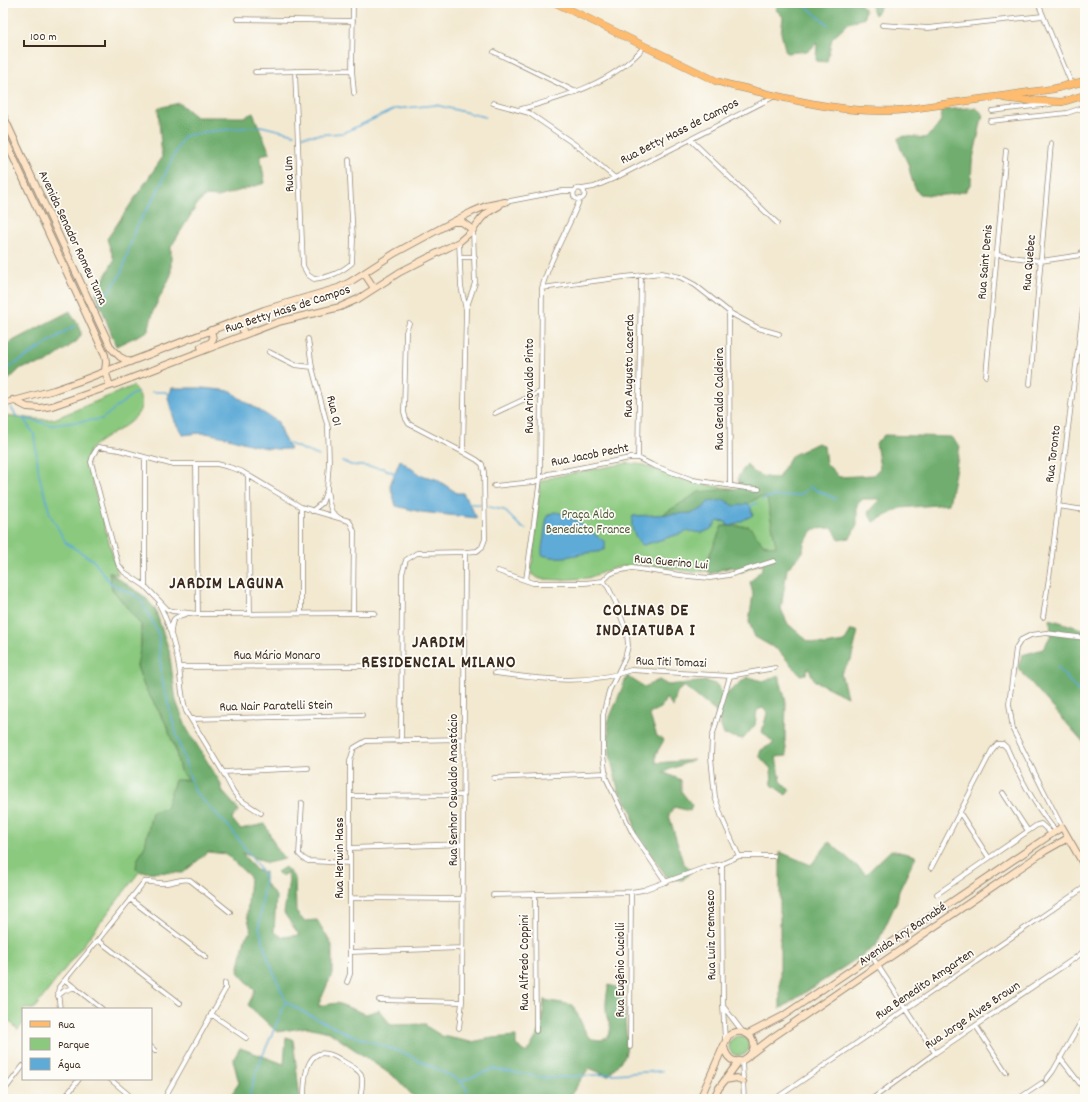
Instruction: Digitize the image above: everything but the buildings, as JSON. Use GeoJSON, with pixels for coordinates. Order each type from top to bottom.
{"type":"FeatureCollection","features":[{"type":"Feature","properties":{"kind":"main road"},"geometry":{"type":"LineString","coordinates":[[556,3],[716,81],[839,109],[863,112],[884,112],[1053,89],[1085,81]]}},
{"type":"Feature","properties":{"kind":"main road"},"geometry":{"type":"LineString","coordinates":[[998,97],[1062,102],[1083,96],[1081,88],[1085,84]]}},
{"type":"Feature","properties":{"kind":"street"},"geometry":{"type":"LineString","coordinates":[[353,3],[352,70],[354,93]]}},
{"type":"Feature","properties":{"kind":"street"},"geometry":{"type":"LineString","coordinates":[[1038,3],[1072,85]]}},
{"type":"Feature","properties":{"kind":"street"},"geometry":{"type":"LineString","coordinates":[[882,25],[928,28],[1043,16]]}},
{"type":"Feature","properties":{"kind":"street"},"geometry":{"type":"LineString","coordinates":[[237,19],[353,21]]}},
{"type":"Feature","properties":{"kind":"street"},"geometry":{"type":"LineString","coordinates":[[518,110],[565,97],[604,80],[633,60],[644,47]]}},
{"type":"Feature","properties":{"kind":"street"},"geometry":{"type":"LineString","coordinates":[[494,52],[576,92]]}},
{"type":"Feature","properties":{"kind":"street"},"geometry":{"type":"LineString","coordinates":[[255,72],[352,70]]}},
{"type":"Feature","properties":{"kind":"street","name":"Rua Um"},"geometry":{"type":"LineString","coordinates":[[295,71],[303,266],[308,275],[314,279],[327,277],[342,272],[352,263],[353,240],[349,160]]}},
{"type":"Feature","properties":{"kind":"street","name":"Rua Betty Hass de Campos"},"geometry":{"type":"LineString","coordinates":[[582,188],[594,186],[615,178],[691,140],[775,95]]}},
{"type":"Feature","properties":{"kind":"street"},"geometry":{"type":"LineString","coordinates":[[992,111],[1062,102]]}},
{"type":"Feature","properties":{"kind":"street"},"geometry":{"type":"LineString","coordinates":[[494,103],[529,113],[580,148],[615,178]]}},
{"type":"Feature","properties":{"kind":"street"},"geometry":{"type":"LineString","coordinates":[[1023,107],[1024,118]]}},
{"type":"Feature","properties":{"kind":"street"},"geometry":{"type":"LineString","coordinates":[[990,121],[1073,112],[1085,107]]}},
{"type":"Feature","properties":{"kind":"street","name":"Avenida Senador Romeu Tuma"},"geometry":{"type":"LineString","coordinates":[[3,115],[111,348],[120,357],[130,362]]}},
{"type":"Feature","properties":{"kind":"street","name":"Avenida Senador Romeu Tuma"},"geometry":{"type":"LineString","coordinates":[[3,135],[105,355],[105,372],[110,386]]}},
{"type":"Feature","properties":{"kind":"street"},"geometry":{"type":"LineString","coordinates":[[691,140],[777,223]]}},
{"type":"Feature","properties":{"kind":"street","name":"Rua Quebec"},"geometry":{"type":"LineString","coordinates":[[1030,384],[1051,143]]}},
{"type":"Feature","properties":{"kind":"street","name":"Rua Saint Denis"},"geometry":{"type":"LineString","coordinates":[[986,376],[998,255],[1006,150]]}},
{"type":"Feature","properties":{"kind":"street","name":"Rua Betty Hass de Campos"},"geometry":{"type":"LineString","coordinates":[[585,196],[594,186]]}},
{"type":"Feature","properties":{"kind":"street"},"geometry":{"type":"LineString","coordinates":[[578,188],[582,188],[585,196],[577,199],[574,196],[574,191],[578,188]]}},
{"type":"Feature","properties":{"kind":"street","name":"Rua Betty Hass de Campos"},"geometry":{"type":"LineString","coordinates":[[3,404],[13,400],[54,390],[105,372],[264,310],[338,288],[395,253],[452,222],[486,206],[562,191],[574,191]]}},
{"type":"Feature","properties":{"kind":"street","name":"Rua Ariovaldo Pinto"},"geometry":{"type":"LineString","coordinates":[[526,580],[540,479],[542,288],[554,252],[580,199]]}},
{"type":"Feature","properties":{"kind":"street","name":"Rua Betty Hass de Campos"},"geometry":{"type":"LineString","coordinates":[[13,400],[27,407],[46,407],[110,386],[278,322],[340,307],[358,299],[400,272],[459,242],[473,230],[481,218],[505,202]]}},
{"type":"Feature","properties":{"kind":"street"},"geometry":{"type":"LineString","coordinates":[[452,222],[462,222],[473,230],[475,283],[466,310]]}},
{"type":"Feature","properties":{"kind":"street"},"geometry":{"type":"LineString","coordinates":[[459,242],[461,286],[466,310],[464,452]]}},
{"type":"Feature","properties":{"kind":"street"},"geometry":{"type":"LineString","coordinates":[[1085,248],[1081,255],[1085,261]]}},
{"type":"Feature","properties":{"kind":"street"},"geometry":{"type":"LineString","coordinates":[[998,255],[1041,261],[1081,255]]}},
{"type":"Feature","properties":{"kind":"street"},"geometry":{"type":"LineString","coordinates":[[460,257],[474,257]]}},
{"type":"Feature","properties":{"kind":"street"},"geometry":{"type":"LineString","coordinates":[[364,273],[374,288]]}},
{"type":"Feature","properties":{"kind":"street"},"geometry":{"type":"LineString","coordinates":[[542,288],[662,273],[680,277],[695,285],[729,311],[758,328],[779,334]]}},
{"type":"Feature","properties":{"kind":"street","name":"Rua Augusto Lacerda"},"geometry":{"type":"LineString","coordinates":[[638,458],[641,275]]}},
{"type":"Feature","properties":{"kind":"street","name":"Rua Toronto"},"geometry":{"type":"LineString","coordinates":[[1043,617],[1085,293]]}},
{"type":"Feature","properties":{"kind":"street"},"geometry":{"type":"LineString","coordinates":[[244,335],[241,323],[242,321],[264,310]]}},
{"type":"Feature","properties":{"kind":"street","name":"Rua Geraldo Caldeira"},"geometry":{"type":"LineString","coordinates":[[729,311],[730,486]]}},
{"type":"Feature","properties":{"kind":"street"},"geometry":{"type":"LineString","coordinates":[[409,323],[406,332],[404,412],[406,420],[409,424],[464,452],[482,464],[484,472],[484,543],[480,550],[465,552],[417,553],[406,560],[402,574],[401,741],[464,739]]}},
{"type":"Feature","properties":{"kind":"street"},"geometry":{"type":"LineString","coordinates":[[178,359],[211,342],[213,336],[210,330]]}},
{"type":"Feature","properties":{"kind":"street","name":"Rua 01"},"geometry":{"type":"LineString","coordinates":[[308,339],[312,367],[328,428],[329,462],[327,489],[330,508],[332,512],[340,518]]}},
{"type":"Feature","properties":{"kind":"street"},"geometry":{"type":"LineString","coordinates":[[269,352],[295,365],[312,367]]}},
{"type":"Feature","properties":{"kind":"street"},"geometry":{"type":"LineString","coordinates":[[496,413],[540,392]]}},
{"type":"Feature","properties":{"kind":"street"},"geometry":{"type":"LineString","coordinates":[[353,612],[354,531],[351,524],[347,520],[301,507],[241,471],[229,466],[217,464],[170,464],[119,450],[98,447],[91,462],[118,564],[124,572],[145,586],[167,609],[172,612],[198,614],[375,613]]}},
{"type":"Feature","properties":{"kind":"street"},"geometry":{"type":"LineString","coordinates":[[145,457],[145,586]]}},
{"type":"Feature","properties":{"kind":"street","name":"Rua Jacob Pecht"},"geometry":{"type":"LineString","coordinates":[[494,486],[534,482],[548,474],[630,458],[638,458],[652,465],[693,480],[759,489]]}},
{"type":"Feature","properties":{"kind":"street"},"geometry":{"type":"LineString","coordinates":[[196,464],[198,614]]}},
{"type":"Feature","properties":{"kind":"street"},"geometry":{"type":"LineString","coordinates":[[248,476],[250,613]]}},
{"type":"Feature","properties":{"kind":"street","name":"Rua 01"},"geometry":{"type":"LineString","coordinates":[[312,511],[322,503],[327,489]]}},
{"type":"Feature","properties":{"kind":"street"},"geometry":{"type":"LineString","coordinates":[[1058,506],[1085,510]]}},
{"type":"Feature","properties":{"kind":"street"},"geometry":{"type":"LineString","coordinates":[[301,507],[301,613]]}},
{"type":"Feature","properties":{"kind":"street","name":"Rua Senhor Oswaldo Anastácio"},"geometry":{"type":"LineString","coordinates":[[459,1028],[462,1002],[465,552]]}},
{"type":"Feature","properties":{"kind":"street","name":"Rua Guerino Lui"},"geometry":{"type":"LineString","coordinates":[[498,571],[534,583],[585,583],[603,581],[610,574],[616,571],[632,568],[710,578],[729,575],[774,561]]}},
{"type":"Feature","properties":{"kind":"street"},"geometry":{"type":"LineString","coordinates":[[603,581],[608,587],[616,604],[627,633],[628,646],[626,658],[609,691],[603,715],[603,755],[606,778],[633,834],[666,882]]}},
{"type":"Feature","properties":{"kind":"street"},"geometry":{"type":"LineString","coordinates":[[155,596],[171,635],[179,667],[183,701],[191,719],[233,791],[239,799],[261,813]]}},
{"type":"Feature","properties":{"kind":"street"},"geometry":{"type":"LineString","coordinates":[[171,635],[172,623],[174,619],[177,616],[188,613]]}},
{"type":"Feature","properties":{"kind":"street"},"geometry":{"type":"LineString","coordinates":[[1085,638],[1046,633],[1031,635],[1022,640],[1016,648],[1009,704],[1013,730],[1062,827],[1085,868]]}},
{"type":"Feature","properties":{"kind":"street","name":"Rua Mário Monaro"},"geometry":{"type":"LineString","coordinates":[[179,667],[376,666]]}},
{"type":"Feature","properties":{"kind":"street","name":"Rua Titi Tomazi"},"geometry":{"type":"LineString","coordinates":[[495,673],[549,680],[580,680],[617,676],[632,670],[730,676],[775,668]]}},
{"type":"Feature","properties":{"kind":"street"},"geometry":{"type":"LineString","coordinates":[[730,676],[712,737],[712,758],[715,796],[722,818],[739,856]]}},
{"type":"Feature","properties":{"kind":"street","name":"Rua Nair Paratelli Stein"},"geometry":{"type":"LineString","coordinates":[[191,719],[362,715]]}},
{"type":"Feature","properties":{"kind":"street","name":"Rua Herwin Hass"},"geometry":{"type":"LineString","coordinates":[[347,982],[350,974],[350,761],[354,748],[366,741],[401,741]]}},
{"type":"Feature","properties":{"kind":"street"},"geometry":{"type":"LineString","coordinates":[[931,868],[992,750],[997,744],[1003,744],[1028,792],[1054,833]]}},
{"type":"Feature","properties":{"kind":"street"},"geometry":{"type":"LineString","coordinates":[[223,772],[308,768]]}},
{"type":"Feature","properties":{"kind":"street"},"geometry":{"type":"LineString","coordinates":[[494,778],[606,773]]}},
{"type":"Feature","properties":{"kind":"street"},"geometry":{"type":"LineString","coordinates":[[1003,793],[1028,831]]}},
{"type":"Feature","properties":{"kind":"street"},"geometry":{"type":"LineString","coordinates":[[350,796],[464,796]]}},
{"type":"Feature","properties":{"kind":"street"},"geometry":{"type":"LineString","coordinates":[[302,803],[299,854],[308,861],[350,862]]}},
{"type":"Feature","properties":{"kind":"street"},"geometry":{"type":"LineString","coordinates":[[960,813],[990,858]]}},
{"type":"Feature","properties":{"kind":"street"},"geometry":{"type":"LineString","coordinates":[[938,894],[1037,825],[1041,824],[1054,833]]}},
{"type":"Feature","properties":{"kind":"street","name":"Avenida Ary Barnabé"},"geometry":{"type":"LineString","coordinates":[[748,1034],[783,1016],[1062,827]]}},
{"type":"Feature","properties":{"kind":"street","name":"Avenida Ary Barnabé"},"geometry":{"type":"LineString","coordinates":[[713,1099],[725,1080],[741,1061],[748,1058],[752,1053],[773,1037],[1045,851],[1068,838]]}},
{"type":"Feature","properties":{"kind":"street"},"geometry":{"type":"LineString","coordinates":[[350,848],[463,844]]}},
{"type":"Feature","properties":{"kind":"street"},"geometry":{"type":"LineString","coordinates":[[1038,844],[1045,851]]}},
{"type":"Feature","properties":{"kind":"street"},"geometry":{"type":"LineString","coordinates":[[493,895],[631,892],[666,882],[704,868],[722,864],[739,856],[774,856]]}},
{"type":"Feature","properties":{"kind":"street","name":"Rua Luiz Cremasco"},"geometry":{"type":"LineString","coordinates":[[722,864],[722,1006],[724,1044]]}},
{"type":"Feature","properties":{"kind":"street"},"geometry":{"type":"LineString","coordinates":[[60,1008],[58,996],[59,987],[144,882],[165,883],[184,879],[190,880],[230,912]]}},
{"type":"Feature","properties":{"kind":"street","name":"Rua Benedito Amgarten"},"geometry":{"type":"LineString","coordinates":[[775,1099],[1085,887]]}},
{"type":"Feature","properties":{"kind":"street","name":"Rua Eugênio Cuciolli"},"geometry":{"type":"LineString","coordinates":[[630,1047],[631,892]]}},
{"type":"Feature","properties":{"kind":"street","name":"Rua Alfredo Coppini"},"geometry":{"type":"LineString","coordinates":[[535,894],[536,1030]]}},
{"type":"Feature","properties":{"kind":"street"},"geometry":{"type":"LineString","coordinates":[[350,898],[463,899]]}},
{"type":"Feature","properties":{"kind":"street"},"geometry":{"type":"LineString","coordinates":[[130,899],[206,958]]}},
{"type":"Feature","properties":{"kind":"street"},"geometry":{"type":"LineString","coordinates":[[98,940],[180,1003]]}},
{"type":"Feature","properties":{"kind":"street"},"geometry":{"type":"LineString","coordinates":[[350,952],[462,948]]}},
{"type":"Feature","properties":{"kind":"street","name":"Rua Jorge Alves Brown"},"geometry":{"type":"LineString","coordinates":[[872,1099],[1085,950]]}},
{"type":"Feature","properties":{"kind":"street"},"geometry":{"type":"LineString","coordinates":[[871,955],[935,1054]]}},
{"type":"Feature","properties":{"kind":"street"},"geometry":{"type":"LineString","coordinates":[[65,980],[101,1008]]}},
{"type":"Feature","properties":{"kind":"street"},"geometry":{"type":"LineString","coordinates":[[164,1099],[225,990],[225,983]]}},
{"type":"Feature","properties":{"kind":"street"},"geometry":{"type":"LineString","coordinates":[[58,996],[64,991],[75,987]]}},
{"type":"Feature","properties":{"kind":"street"},"geometry":{"type":"LineString","coordinates":[[379,1000],[462,1002]]}},
{"type":"Feature","properties":{"kind":"street"},"geometry":{"type":"LineString","coordinates":[[722,1006],[742,1031],[748,1034],[752,1040],[754,1046],[752,1053]]}},
{"type":"Feature","properties":{"kind":"street"},"geometry":{"type":"LineString","coordinates":[[211,1014],[246,1038]]}},
{"type":"Feature","properties":{"kind":"street"},"geometry":{"type":"LineString","coordinates":[[1018,1099],[1024,1097],[1044,1082],[1085,1015]]}},
{"type":"Feature","properties":{"kind":"street"},"geometry":{"type":"LineString","coordinates":[[976,1026],[1006,1072]]}},
{"type":"Feature","properties":{"kind":"street"},"geometry":{"type":"LineString","coordinates":[[700,1099],[724,1044],[732,1033],[742,1031]]}},
{"type":"Feature","properties":{"kind":"street"},"geometry":{"type":"LineString","coordinates":[[724,1044],[725,1053],[728,1057],[741,1061],[744,1099]]}},
{"type":"Feature","properties":{"kind":"street"},"geometry":{"type":"LineString","coordinates":[[152,1048],[155,1051]]}},
{"type":"Feature","properties":{"kind":"street"},"geometry":{"type":"LineString","coordinates":[[304,1099],[306,1073],[309,1062],[312,1058],[324,1053],[332,1054],[357,1070],[361,1076],[360,1099]]}},
{"type":"Feature","properties":{"kind":"street"},"geometry":{"type":"LineString","coordinates":[[1060,1058],[1085,1090]]}},
{"type":"Feature","properties":{"kind":"street"},"geometry":{"type":"LineString","coordinates":[[3,1092],[22,1067]]}},
{"type":"Feature","properties":{"kind":"street"},"geometry":{"type":"LineString","coordinates":[[725,1080],[737,1078],[743,1082]]}},
{"type":"Feature","properties":{"kind":"street"},"geometry":{"type":"LineString","coordinates":[[64,1099],[78,1080]]}},
{"type":"Feature","properties":{"kind":"street"},"geometry":{"type":"LineString","coordinates":[[111,1080],[129,1094],[127,1099]]}},
{"type":"Feature","properties":{"kind":"green space"},"geometry":{"type":"Polygon","coordinates":[[[778,3],[860,3],[865,10],[864,18],[848,23],[832,38],[827,62],[816,61],[817,43],[809,51],[786,53],[781,33],[783,17],[776,10],[778,3]]]}},
{"type":"Feature","properties":{"kind":"green space"},"geometry":{"type":"Polygon","coordinates":[[[870,3],[883,3],[875,15],[870,3]]]}},
{"type":"Feature","properties":{"kind":"green space"},"geometry":{"type":"Polygon","coordinates":[[[179,103],[196,117],[244,117],[253,113],[270,153],[260,155],[265,183],[218,197],[206,196],[198,203],[171,247],[171,275],[154,309],[148,331],[116,346],[96,293],[114,260],[107,239],[162,158],[158,108],[179,103]]]}},
{"type":"Feature","properties":{"kind":"green space"},"geometry":{"type":"Polygon","coordinates":[[[976,108],[983,114],[972,163],[971,183],[966,191],[959,193],[948,195],[919,194],[913,183],[908,164],[898,138],[906,136],[925,138],[940,123],[942,115],[941,110],[976,108]]]}},
{"type":"Feature","properties":{"kind":"green space"},"geometry":{"type":"Polygon","coordinates":[[[70,311],[81,330],[81,335],[77,341],[46,363],[21,368],[3,385],[3,346],[70,311]]]}},
{"type":"Feature","properties":{"kind":"green space"},"geometry":{"type":"Polygon","coordinates":[[[133,386],[140,397],[141,406],[138,414],[132,421],[96,444],[89,451],[87,462],[118,575],[109,572],[112,589],[141,625],[141,645],[137,666],[144,686],[165,722],[175,748],[180,771],[190,780],[175,781],[166,808],[152,812],[145,846],[140,854],[136,868],[140,871],[35,1008],[22,1008],[22,1025],[18,1030],[3,1014],[3,415],[35,419],[54,419],[133,386]]]}},
{"type":"Feature","properties":{"kind":"green space"},"geometry":{"type":"Polygon","coordinates":[[[884,435],[951,437],[960,446],[949,504],[901,508],[873,522],[868,512],[880,499],[863,499],[857,504],[857,525],[850,538],[839,540],[833,528],[814,529],[804,543],[803,552],[787,569],[781,609],[788,624],[808,641],[825,645],[844,642],[851,630],[858,631],[851,660],[841,673],[847,697],[815,681],[808,668],[806,674],[800,675],[778,650],[755,637],[749,622],[753,594],[750,582],[762,569],[763,562],[742,572],[730,566],[711,574],[704,568],[722,526],[749,526],[763,544],[776,547],[767,498],[760,497],[734,511],[692,518],[657,518],[699,492],[740,488],[738,477],[747,464],[756,474],[760,476],[778,478],[791,456],[818,443],[824,446],[826,463],[839,477],[873,475],[880,468],[876,443],[884,435]]]}},
{"type":"Feature","properties":{"kind":"green space","name":"Praça Aldo Benedicto France"},"geometry":{"type":"Polygon","coordinates":[[[628,463],[644,465],[670,476],[699,484],[761,492],[770,504],[786,551],[725,569],[694,572],[640,564],[614,568],[588,578],[560,580],[540,579],[531,574],[540,482],[553,477],[628,463]]]}},
{"type":"Feature","properties":{"kind":"green space"},"geometry":{"type":"Polygon","coordinates":[[[109,572],[145,597],[155,609],[169,650],[176,701],[187,729],[220,782],[223,792],[239,810],[232,819],[240,829],[265,824],[278,851],[285,859],[267,863],[242,853],[256,870],[265,872],[265,883],[276,896],[274,932],[283,937],[299,935],[284,913],[289,879],[287,873],[281,876],[277,872],[285,867],[295,878],[296,912],[304,921],[317,920],[332,945],[332,974],[318,1006],[337,1003],[366,1014],[379,1010],[391,1025],[426,1024],[426,1026],[442,1036],[471,1042],[516,1036],[516,1045],[527,1053],[542,1027],[544,1000],[573,1005],[586,1033],[592,1039],[601,1040],[609,1036],[610,1027],[606,1014],[606,1006],[609,985],[623,989],[627,1045],[625,1056],[608,1076],[589,1068],[568,1099],[416,1099],[397,1079],[329,1032],[307,1027],[277,1032],[248,1005],[255,991],[238,972],[245,938],[251,931],[247,915],[250,877],[226,854],[208,852],[183,873],[141,872],[136,868],[137,860],[145,846],[152,812],[166,808],[175,780],[189,780],[180,771],[175,748],[165,722],[144,686],[137,666],[141,645],[141,625],[112,589],[109,572]]]}},
{"type":"Feature","properties":{"kind":"green space"},"geometry":{"type":"Polygon","coordinates":[[[1050,619],[1085,630],[1085,744],[1018,668],[1022,655],[1043,649],[1051,635],[1050,619]]]}},
{"type":"Feature","properties":{"kind":"green space"},"geometry":{"type":"Polygon","coordinates":[[[627,676],[644,687],[659,680],[668,685],[707,681],[717,685],[724,696],[747,677],[764,681],[779,676],[786,702],[785,740],[787,756],[776,757],[781,781],[790,790],[786,795],[772,785],[771,769],[759,756],[761,750],[774,743],[762,732],[767,713],[763,708],[757,710],[755,725],[743,739],[724,735],[716,712],[684,686],[677,692],[673,707],[666,698],[661,708],[649,713],[657,736],[664,740],[656,754],[656,763],[694,760],[663,772],[681,780],[681,791],[692,805],[690,811],[674,807],[669,815],[683,863],[692,870],[683,880],[668,879],[635,831],[632,811],[618,789],[610,756],[608,722],[627,676]]]}},
{"type":"Feature","properties":{"kind":"green space"},"geometry":{"type":"Polygon","coordinates":[[[829,842],[866,874],[891,850],[916,856],[899,891],[897,901],[876,946],[780,1009],[780,852],[811,865],[829,842]]]}},
{"type":"Feature","properties":{"kind":"green space"},"geometry":{"type":"Polygon","coordinates":[[[735,1036],[743,1036],[749,1042],[749,1050],[743,1056],[735,1056],[729,1050],[729,1042],[735,1036]]]}},
{"type":"Feature","properties":{"kind":"green space"},"geometry":{"type":"Polygon","coordinates":[[[286,1037],[293,1039],[300,1099],[228,1099],[239,1083],[233,1060],[240,1048],[284,1064],[286,1037]]]}},
{"type":"Feature","properties":{"kind":"water"},"geometry":{"type":"Polygon","coordinates":[[[172,388],[202,388],[232,391],[238,397],[278,422],[282,435],[290,449],[269,448],[208,433],[183,435],[175,422],[168,398],[172,388]]]}},
{"type":"Feature","properties":{"kind":"water"},"geometry":{"type":"Polygon","coordinates":[[[400,460],[420,475],[436,479],[457,493],[463,493],[477,518],[421,512],[396,506],[390,485],[400,460]]]}},
{"type":"Feature","properties":{"kind":"water"},"geometry":{"type":"Polygon","coordinates":[[[725,500],[735,506],[746,503],[750,505],[753,515],[732,526],[727,525],[726,522],[718,521],[711,529],[702,533],[689,531],[644,545],[640,544],[633,531],[633,516],[692,513],[702,509],[708,502],[725,500]]]}},
{"type":"Feature","properties":{"kind":"water"},"geometry":{"type":"Polygon","coordinates":[[[554,512],[561,513],[575,519],[605,542],[605,549],[599,552],[564,557],[542,555],[547,516],[554,512]]]}},
{"type":"Feature","properties":{"kind":"waterway"},"geometry":{"type":"LineString","coordinates":[[802,3],[828,25]]}},
{"type":"Feature","properties":{"kind":"waterway"},"geometry":{"type":"LineString","coordinates":[[302,136],[343,133],[395,109],[436,105],[485,117]]}},
{"type":"Feature","properties":{"kind":"waterway"},"geometry":{"type":"LineString","coordinates":[[99,305],[121,274],[136,227],[156,195],[184,136],[205,132],[261,126],[294,134]]}},
{"type":"Feature","properties":{"kind":"waterway"},"geometry":{"type":"LineString","coordinates":[[3,374],[7,369],[74,326]]}},
{"type":"Feature","properties":{"kind":"waterway"},"geometry":{"type":"LineString","coordinates":[[3,387],[6,395]]}},
{"type":"Feature","properties":{"kind":"waterway"},"geometry":{"type":"LineString","coordinates":[[152,392],[166,392],[171,396]]}},
{"type":"Feature","properties":{"kind":"waterway"},"geometry":{"type":"LineString","coordinates":[[10,406],[17,417],[52,425],[102,419],[133,394],[138,393]]}},
{"type":"Feature","properties":{"kind":"waterway"},"geometry":{"type":"LineString","coordinates":[[23,418],[34,434],[39,475],[50,514],[66,543],[93,560],[110,583],[140,598],[158,633],[162,680],[177,737],[195,792],[231,829],[265,876],[259,927],[268,959],[286,1002],[259,1064],[248,1099]]}},
{"type":"Feature","properties":{"kind":"waterway"},"geometry":{"type":"LineString","coordinates":[[285,442],[319,456]]}},
{"type":"Feature","properties":{"kind":"waterway"},"geometry":{"type":"LineString","coordinates":[[342,461],[351,465],[383,468],[396,474]]}},
{"type":"Feature","properties":{"kind":"waterway"},"geometry":{"type":"LineString","coordinates":[[762,500],[769,497],[800,495],[810,487],[836,499]]}},
{"type":"Feature","properties":{"kind":"waterway"},"geometry":{"type":"LineString","coordinates":[[468,503],[480,505]]}},
{"type":"Feature","properties":{"kind":"waterway"},"geometry":{"type":"LineString","coordinates":[[750,506],[757,503]]}},
{"type":"Feature","properties":{"kind":"waterway"},"geometry":{"type":"LineString","coordinates":[[489,507],[504,510],[521,527],[526,529]]}},
{"type":"Feature","properties":{"kind":"waterway"},"geometry":{"type":"LineString","coordinates":[[1057,667],[1085,699]]}},
{"type":"Feature","properties":{"kind":"waterway"},"geometry":{"type":"LineString","coordinates":[[286,1002],[348,1034],[404,1053],[461,1081],[473,1099]]}},
{"type":"Feature","properties":{"kind":"waterway"},"geometry":{"type":"LineString","coordinates":[[462,1081],[493,1069],[547,1078],[662,1071]]}},
{"type":"Feature","properties":{"kind":"district","name":"JARDIM LAGUNA"},"geometry":{"type":"Point","coordinates":[227,585]}},
{"type":"Feature","properties":{"kind":"district","name":"COLINAS DE INDAIATUBA I"},"geometry":{"type":"Point","coordinates":[646,622]}},
{"type":"Feature","properties":{"kind":"district","name":"JARDIM RESIDENCIAL MILANO"},"geometry":{"type":"Point","coordinates":[439,654]}}]}
